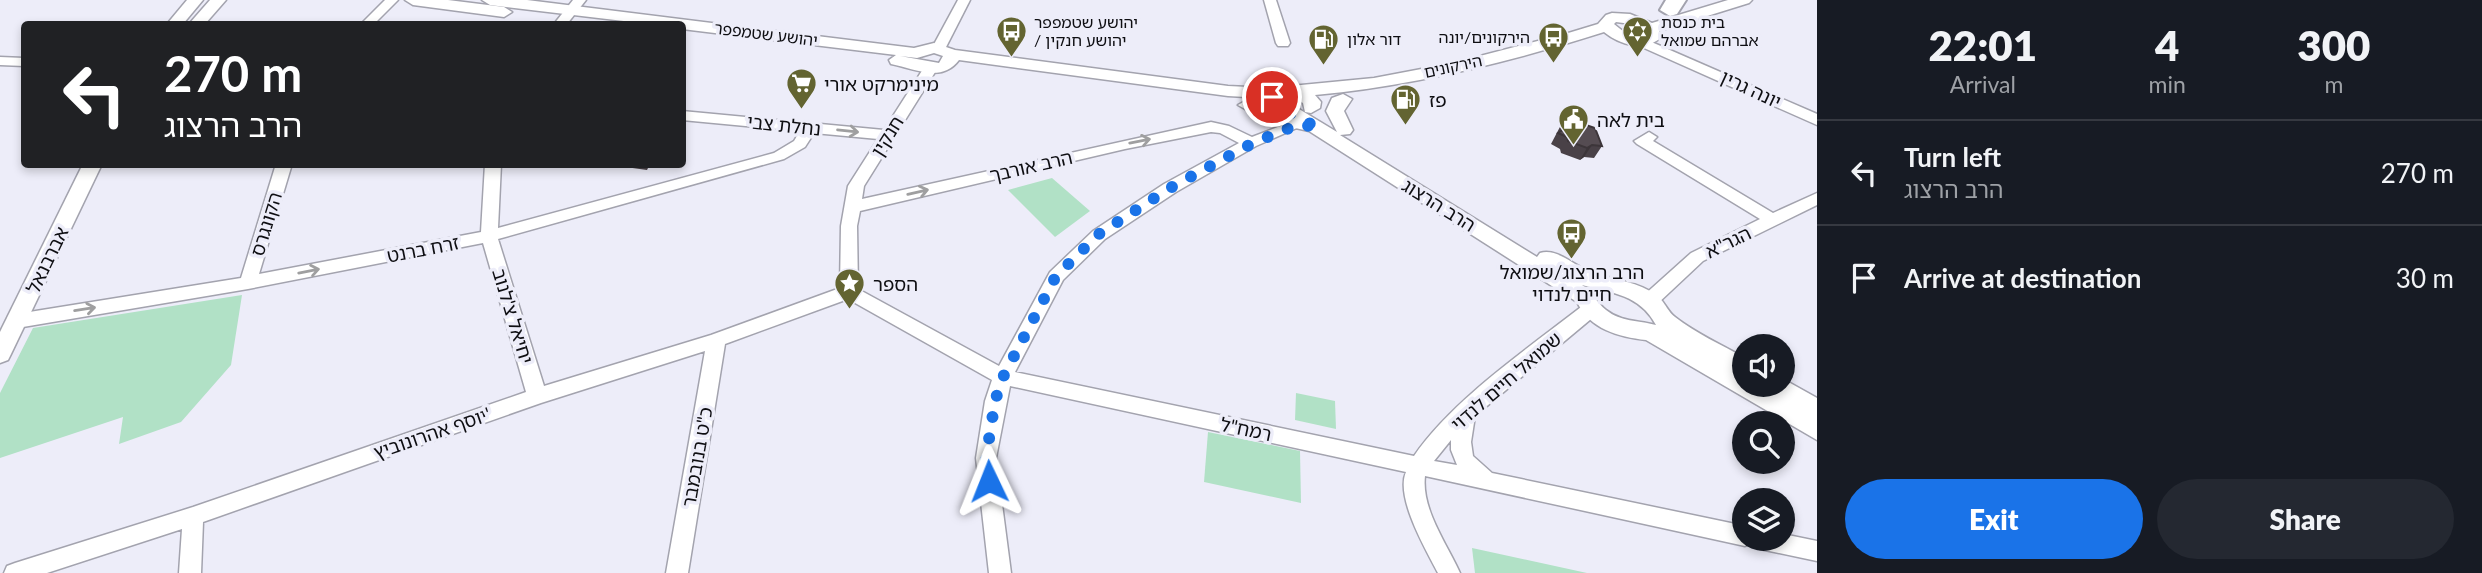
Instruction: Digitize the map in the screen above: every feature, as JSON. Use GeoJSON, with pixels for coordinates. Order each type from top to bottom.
{"type":"FeatureCollection","features":[{"type":"Feature","properties":{"kind":"street"},"geometry":{"type":"LineString","coordinates":[[178,21],[195,0]]}},
{"type":"Feature","properties":{"kind":"street"},"geometry":{"type":"LineString","coordinates":[[200,21],[218,0]]}},
{"type":"Feature","properties":{"kind":"street"},"geometry":{"type":"LineString","coordinates":[[370,21],[391,0]]}},
{"type":"Feature","properties":{"kind":"street","name":"יהושע שטמפפר"},"geometry":{"type":"LineString","coordinates":[[413,0],[569,13],[597,21]]}},
{"type":"Feature","properties":{"kind":"street","name":"יהושע שטמפפר"},"geometry":{"type":"LineString","coordinates":[[490,0],[632,21]]}},
{"type":"Feature","properties":{"kind":"street","name":"חנקין"},"geometry":{"type":"LineString","coordinates":[[852,207],[856,186],[933,59],[964,0]]}},
{"type":"Feature","properties":{"kind":"street"},"geometry":{"type":"LineString","coordinates":[[1263,0],[1283,43]]}},
{"type":"Feature","properties":{"kind":"street"},"geometry":{"type":"LineString","coordinates":[[1689,0],[1686,5],[1673,5],[1632,19],[1608,20],[1613,31],[1648,35],[1677,18],[1744,0]]}},
{"type":"Feature","properties":{"kind":"street"},"geometry":{"type":"LineString","coordinates":[[1632,19],[1648,35]]}},
{"type":"Feature","properties":{"kind":"street","name":"יהושע שטמפפר"},"geometry":{"type":"LineString","coordinates":[[686,28],[933,59],[1247,105],[1295,108]]}},
{"type":"Feature","properties":{"kind":"street","name":"הירקונים"},"geometry":{"type":"LineString","coordinates":[[1613,31],[1519,64],[1295,108],[1283,89],[1337,88],[1432,71],[1613,31]]}},
{"type":"Feature","properties":{"kind":"street","name":"יהושע שטמפפר"},"geometry":{"type":"LineString","coordinates":[[686,34],[1177,86],[1295,108]]}},
{"type":"Feature","properties":{"kind":"street","name":"יונה גרין"},"geometry":{"type":"LineString","coordinates":[[1648,35],[1685,59],[1817,120]]}},
{"type":"Feature","properties":{"kind":"street"},"geometry":{"type":"LineString","coordinates":[[0,61],[21,62]]}},
{"type":"Feature","properties":{"kind":"street"},"geometry":{"type":"LineString","coordinates":[[1343,99],[1335,111],[1344,130]]}},
{"type":"Feature","properties":{"kind":"street"},"geometry":{"type":"LineString","coordinates":[[1247,105],[1274,118],[1295,108]]}},
{"type":"Feature","properties":{"kind":"street"},"geometry":{"type":"LineString","coordinates":[[1000,573],[986,458],[995,401],[1003,377],[1056,276],[1099,234],[1170,188],[1251,144],[1295,108]]}},
{"type":"Feature","properties":{"kind":"street","name":"הרב הרצוג"},"geometry":{"type":"LineString","coordinates":[[1295,108],[1319,128],[1592,296]]}},
{"type":"Feature","properties":{"kind":"street","name":"הרב הרצוג"},"geometry":{"type":"LineString","coordinates":[[1295,108],[1344,130],[1555,263],[1584,278],[1609,323],[1657,327],[1732,363]]}},
{"type":"Feature","properties":{"kind":"street","name":"נחלת צבי"},"geometry":{"type":"LineString","coordinates":[[686,115],[886,135]]}},
{"type":"Feature","properties":{"kind":"street","name":"הרב אורבך"},"geometry":{"type":"LineString","coordinates":[[852,207],[1125,144],[1211,127],[1224,129],[1251,144]]}},
{"type":"Feature","properties":{"kind":"street","name":"זרח ברנט"},"geometry":{"type":"LineString","coordinates":[[17,321],[248,283],[489,236],[779,156],[800,144],[809,128]]}},
{"type":"Feature","properties":{"kind":"street"},"geometry":{"type":"LineString","coordinates":[[1649,137],[1642,141],[1773,220]]}},
{"type":"Feature","properties":{"kind":"street","name":"אברבנאל"},"geometry":{"type":"LineString","coordinates":[[0,355],[91,168]]}},
{"type":"Feature","properties":{"kind":"street","name":"הקונגרס"},"geometry":{"type":"LineString","coordinates":[[248,283],[283,168]]}},
{"type":"Feature","properties":{"kind":"street"},"geometry":{"type":"LineString","coordinates":[[489,236],[494,168]]}},
{"type":"Feature","properties":{"kind":"street","name":"הגר\"א"},"geometry":{"type":"LineString","coordinates":[[1649,301],[1696,257],[1817,198]]}},
{"type":"Feature","properties":{"kind":"street"},"geometry":{"type":"LineString","coordinates":[[849,292],[852,207]]}},
{"type":"Feature","properties":{"kind":"street","name":"יחיאל צ'לנוב"},"geometry":{"type":"LineString","coordinates":[[489,236],[537,396]]}},
{"type":"Feature","properties":{"kind":"street","name":"הרב הרצוג"},"geometry":{"type":"LineString","coordinates":[[1592,296],[1620,286],[1658,307],[1657,327]]}},
{"type":"Feature","properties":{"kind":"street","name":"רמח\"ל"},"geometry":{"type":"LineString","coordinates":[[849,292],[1003,377],[1420,464],[1732,533]]}},
{"type":"Feature","properties":{"kind":"street","name":"יוסף אהרונוביץ'"},"geometry":{"type":"LineString","coordinates":[[15,573],[193,516],[537,396],[716,340],[849,292]]}},
{"type":"Feature","properties":{"kind":"street","name":"שמואל חיים לנדוי"},"geometry":{"type":"LineString","coordinates":[[1420,464],[1466,411],[1592,296]]}},
{"type":"Feature","properties":{"kind":"street","name":"הרב הרצוג"},"geometry":{"type":"LineString","coordinates":[[1657,327],[1817,430]]}},
{"type":"Feature","properties":{"kind":"street","name":"כ\"ט בנובמבר"},"geometry":{"type":"LineString","coordinates":[[677,573],[716,340]]}},
{"type":"Feature","properties":{"kind":"street"},"geometry":{"type":"LineString","coordinates":[[1795,397],[1817,409]]}},
{"type":"Feature","properties":{"kind":"street"},"geometry":{"type":"LineString","coordinates":[[1466,411],[1460,439],[1462,459],[1471,469],[1493,480]]}},
{"type":"Feature","properties":{"kind":"street"},"geometry":{"type":"LineString","coordinates":[[1420,464],[1414,476],[1416,498],[1449,573]]}},
{"type":"Feature","properties":{"kind":"street"},"geometry":{"type":"LineString","coordinates":[[190,573],[193,516]]}},
{"type":"Feature","properties":{"kind":"street"},"geometry":{"type":"LineString","coordinates":[[1795,546],[1817,551]]}},
{"type":"Feature","properties":{"kind":"green space"},"geometry":{"type":"Polygon","coordinates":[[[1052,178],[1090,211],[1055,237],[1008,190],[1052,178]]]}},
{"type":"Feature","properties":{"kind":"green space"},"geometry":{"type":"Polygon","coordinates":[[[242,295],[231,365],[181,422],[119,444],[123,417],[0,458],[0,393],[33,328],[242,295]]]}},
{"type":"Feature","properties":{"kind":"green space"},"geometry":{"type":"Polygon","coordinates":[[[1296,393],[1335,401],[1336,429],[1295,420],[1296,393]]]}},
{"type":"Feature","properties":{"kind":"green space"},"geometry":{"type":"Polygon","coordinates":[[[1208,432],[1300,451],[1301,503],[1204,482],[1208,432]]]}},
{"type":"Feature","properties":{"kind":"green space"},"geometry":{"type":"Polygon","coordinates":[[[1472,548],[1587,573],[1475,573],[1472,548]]]}},
{"type":"Feature","properties":{"kind":"building"},"geometry":{"type":"Polygon","coordinates":[[[1574,121],[1595,128],[1602,146],[1592,145],[1587,148],[1568,141],[1567,137],[1558,133],[1564,129],[1562,123],[1570,124],[1574,121]]]}},
{"type":"Feature","properties":{"kind":"place","name":"יהושע שטמפפר / יהושע חנקין"},"geometry":{"type":"Point","coordinates":[1011,58]}},
{"type":"Feature","properties":{"kind":"place","name":"בית כנסת אברהם שמואל"},"geometry":{"type":"Point","coordinates":[1638,58]}},
{"type":"Feature","properties":{"kind":"place","name":"הירקונים/יונה"},"geometry":{"type":"Point","coordinates":[1553,64]}},
{"type":"Feature","properties":{"kind":"place","name":"דור אלון"},"geometry":{"type":"Point","coordinates":[1324,66]}},
{"type":"Feature","properties":{"kind":"place","name":"מינימרקט אורי"},"geometry":{"type":"Point","coordinates":[801,111]}},
{"type":"Feature","properties":{"kind":"place","name":"פז"},"geometry":{"type":"Point","coordinates":[1406,127]}},
{"type":"Feature","properties":{"kind":"place","name":"בית לאה"},"geometry":{"type":"Point","coordinates":[1574,147]}},
{"type":"Feature","properties":{"kind":"place","name":"הרב הרצוג/שמואל חיים לנדוי"},"geometry":{"type":"Point","coordinates":[1572,260]}},
{"type":"Feature","properties":{"kind":"place","name":"הספר"},"geometry":{"type":"Point","coordinates":[850,311]}},
{"type":"Feature","properties":{"kind":"route"},"geometry":{"type":"LineString","coordinates":[[989,481],[986,458],[995,401],[1003,377],[1056,276],[1099,234],[1170,188],[1251,144],[1299,124],[1319,128],[1279,108],[1272,101],[1272,97]]}}]}
